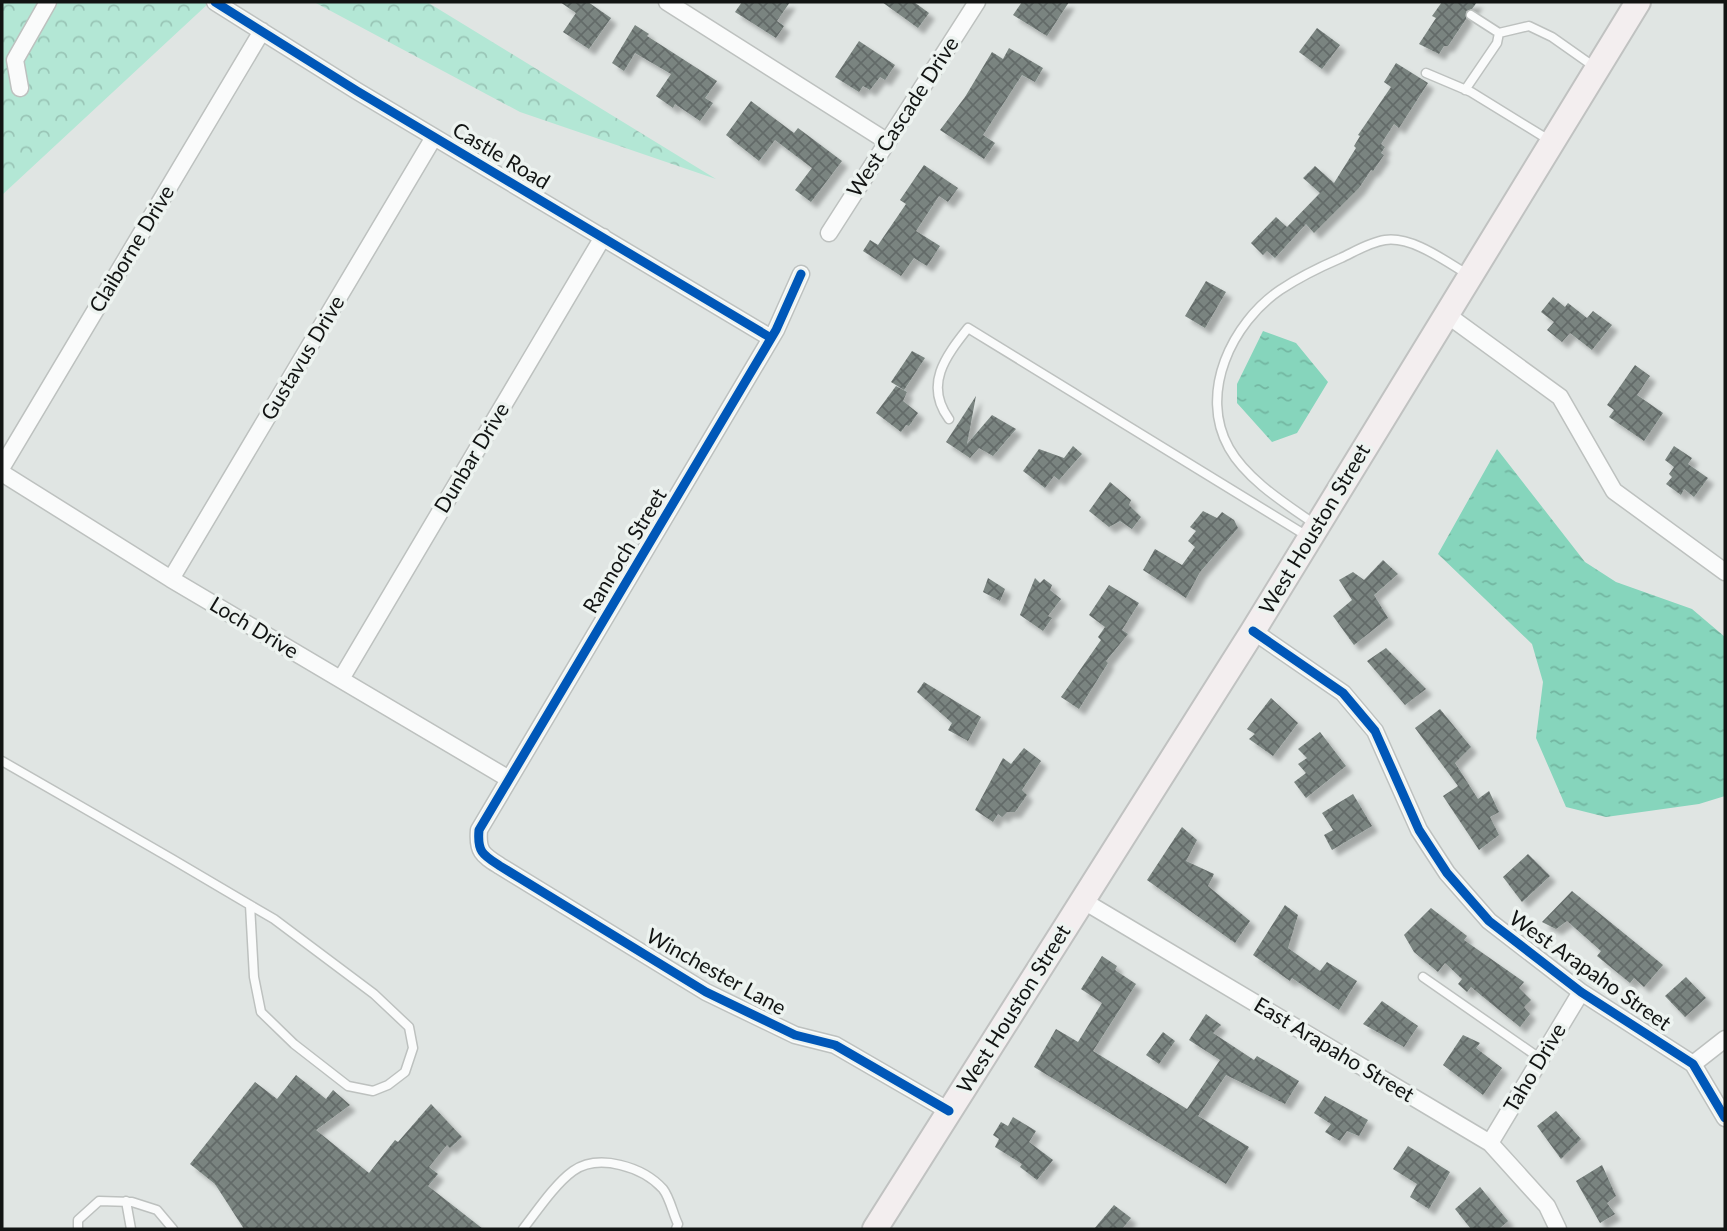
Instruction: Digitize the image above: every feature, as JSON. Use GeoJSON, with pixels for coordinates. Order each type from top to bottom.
{"type":"FeatureCollection","features":[{"type":"Feature","properties":{"kind":"main road","name":"West Houston Street"},"geometry":{"type":"LineString","coordinates":[[875,1229],[1253,631],[1638,2]]}},
{"type":"Feature","properties":{"kind":"street"},"geometry":{"type":"LineString","coordinates":[[20,88],[15,60],[48,2]]}},
{"type":"Feature","properties":{"kind":"street","name":"Castle Road"},"geometry":{"type":"LineString","coordinates":[[215,2],[434,137],[771,338]]}},
{"type":"Feature","properties":{"kind":"street"},"geometry":{"type":"LineString","coordinates":[[667,2],[693,9],[888,142]]}},
{"type":"Feature","properties":{"kind":"street","name":"West Cascade Drive"},"geometry":{"type":"LineString","coordinates":[[829,233],[977,2]]}},
{"type":"Feature","properties":{"kind":"street","name":"Claiborne Drive"},"geometry":{"type":"LineString","coordinates":[[2,467],[262,31]]}},
{"type":"Feature","properties":{"kind":"street","name":"Gustavus Drive"},"geometry":{"type":"LineString","coordinates":[[171,579],[434,137]]}},
{"type":"Feature","properties":{"kind":"street","name":"Dunbar Drive"},"geometry":{"type":"LineString","coordinates":[[341,679],[603,237]]}},
{"type":"Feature","properties":{"kind":"street","name":"Rannoch Street"},"geometry":{"type":"LineString","coordinates":[[478,844],[479,830],[771,338],[801,274]]}},
{"type":"Feature","properties":{"kind":"street"},"geometry":{"type":"LineString","coordinates":[[1446,314],[1560,397],[1614,491],[1725,572]]}},
{"type":"Feature","properties":{"kind":"street","name":"Loch Drive"},"geometry":{"type":"LineString","coordinates":[[2,473],[171,579],[509,779]]}},
{"type":"Feature","properties":{"kind":"street","name":"West Arapaho Street"},"geometry":{"type":"LineString","coordinates":[[1253,631],[1343,693],[1375,731],[1419,830],[1447,873],[1489,921],[1581,992],[1693,1064],[1725,1118]]}},
{"type":"Feature","properties":{"kind":"street","name":"Winchester Lane"},"geometry":{"type":"LineString","coordinates":[[478,844],[484,855],[500,866],[706,992],[795,1035],[835,1045],[949,1111]]}},
{"type":"Feature","properties":{"kind":"street","name":"East Arapaho Street"},"geometry":{"type":"LineString","coordinates":[[1082,900],[1490,1143],[1548,1206],[1558,1229]]}},
{"type":"Feature","properties":{"kind":"street","name":"Taho Drive"},"geometry":{"type":"LineString","coordinates":[[1490,1143],[1581,992]]}},
{"type":"Feature","properties":{"kind":"street"},"geometry":{"type":"LineString","coordinates":[[1693,1064],[1725,1039]]}},
{"type":"Feature","properties":{"kind":"lane"},"geometry":{"type":"LineString","coordinates":[[1471,15],[1499,33],[1529,26],[1552,37],[1597,69]]}},
{"type":"Feature","properties":{"kind":"lane"},"geometry":{"type":"LineString","coordinates":[[1465,90],[1497,43],[1499,33]]}},
{"type":"Feature","properties":{"kind":"lane"},"geometry":{"type":"LineString","coordinates":[[1426,74],[1465,90],[1552,142]]}},
{"type":"Feature","properties":{"kind":"lane"},"geometry":{"type":"LineString","coordinates":[[1313,532],[1246,470],[1229,448],[1218,421],[1218,387],[1226,353],[1255,313],[1279,291],[1326,264],[1386,239],[1417,245],[1469,276]]}},
{"type":"Feature","properties":{"kind":"lane"},"geometry":{"type":"LineString","coordinates":[[950,419],[940,406],[939,371],[968,328],[1313,532]]}},
{"type":"Feature","properties":{"kind":"lane"},"geometry":{"type":"LineString","coordinates":[[2,761],[250,905],[274,919],[374,994],[410,1027],[413,1048],[405,1072],[388,1085],[373,1091],[348,1086],[294,1044],[261,1012],[254,977],[250,905]]}},
{"type":"Feature","properties":{"kind":"lane"},"geometry":{"type":"LineString","coordinates":[[1423,977],[1541,1059]]}},
{"type":"Feature","properties":{"kind":"lane"},"geometry":{"type":"LineString","coordinates":[[523,1229],[574,1170],[602,1162],[636,1169],[664,1190],[678,1224],[676,1229]]}},
{"type":"Feature","properties":{"kind":"lane"},"geometry":{"type":"LineString","coordinates":[[78,1229],[78,1220],[99,1201],[126,1202],[156,1210],[173,1229]]}},
{"type":"Feature","properties":{"kind":"lane"},"geometry":{"type":"LineString","coordinates":[[126,1202],[131,1229]]}},
{"type":"Feature","properties":{"kind":"green space"},"geometry":{"type":"Polygon","coordinates":[[[2,2],[210,2],[2,195],[2,2]]]}},
{"type":"Feature","properties":{"kind":"green space"},"geometry":{"type":"Polygon","coordinates":[[[314,2],[427,2],[716,179],[520,112],[314,2]]]}},
{"type":"Feature","properties":{"kind":"water"},"geometry":{"type":"Polygon","coordinates":[[[1263,331],[1296,343],[1328,382],[1297,433],[1272,442],[1237,403],[1237,384],[1263,331]]]}},
{"type":"Feature","properties":{"kind":"water"},"geometry":{"type":"Polygon","coordinates":[[[1497,449],[1585,562],[1616,582],[1692,609],[1725,637],[1725,796],[1699,804],[1606,817],[1566,807],[1536,738],[1543,682],[1532,644],[1438,554],[1497,449]]]}},
{"type":"Feature","properties":{"kind":"building"},"geometry":{"type":"Polygon","coordinates":[[[560,2],[588,2],[611,18],[589,49],[563,32],[576,13],[560,2]]]}},
{"type":"Feature","properties":{"kind":"building"},"geometry":{"type":"Polygon","coordinates":[[[742,2],[790,2],[777,21],[784,26],[776,38],[735,12],[742,2]]]}},
{"type":"Feature","properties":{"kind":"building"},"geometry":{"type":"Polygon","coordinates":[[[882,2],[914,2],[929,13],[918,28],[882,2]]]}},
{"type":"Feature","properties":{"kind":"building"},"geometry":{"type":"Polygon","coordinates":[[[1022,2],[1069,2],[1047,36],[1013,15],[1022,2]]]}},
{"type":"Feature","properties":{"kind":"building"},"geometry":{"type":"Polygon","coordinates":[[[1442,2],[1477,2],[1472,9],[1466,11],[1466,19],[1448,46],[1444,46],[1439,54],[1419,44],[1436,18],[1432,16],[1442,2]]]}},
{"type":"Feature","properties":{"kind":"building"},"geometry":{"type":"Polygon","coordinates":[[[635,25],[649,34],[647,36],[717,81],[705,98],[713,103],[700,121],[675,104],[673,108],[656,96],[671,74],[635,53],[624,71],[612,63],[635,25]]]}},
{"type":"Feature","properties":{"kind":"building"},"geometry":{"type":"Polygon","coordinates":[[[1317,28],[1340,45],[1322,69],[1299,52],[1317,28]]]}},
{"type":"Feature","properties":{"kind":"building"},"geometry":{"type":"Polygon","coordinates":[[[859,41],[895,65],[885,80],[880,77],[870,90],[863,86],[859,92],[835,77],[859,41]]]}},
{"type":"Feature","properties":{"kind":"building"},"geometry":{"type":"Polygon","coordinates":[[[1009,48],[1043,68],[1035,82],[1022,75],[983,135],[995,143],[984,159],[940,130],[965,97],[992,52],[1003,59],[1009,48]]]}},
{"type":"Feature","properties":{"kind":"building"},"geometry":{"type":"Polygon","coordinates":[[[1396,63],[1428,83],[1399,128],[1394,124],[1381,144],[1385,147],[1381,153],[1384,155],[1373,171],[1371,170],[1359,188],[1314,233],[1306,224],[1275,258],[1267,251],[1263,255],[1251,243],[1276,217],[1287,227],[1320,193],[1303,178],[1315,166],[1334,183],[1356,148],[1354,146],[1360,136],[1358,135],[1391,87],[1384,82],[1396,63]]]}},
{"type":"Feature","properties":{"kind":"building"},"geometry":{"type":"Polygon","coordinates":[[[751,101],[794,133],[798,128],[842,161],[811,202],[795,190],[812,168],[775,140],[759,161],[726,135],[751,101]]]}},
{"type":"Feature","properties":{"kind":"building"},"geometry":{"type":"Polygon","coordinates":[[[924,165],[958,188],[948,202],[939,196],[916,231],[940,246],[927,266],[914,258],[901,276],[863,251],[870,240],[878,245],[906,204],[900,200],[924,165]]]}},
{"type":"Feature","properties":{"kind":"building"},"geometry":{"type":"Polygon","coordinates":[[[1206,281],[1226,292],[1205,328],[1185,316],[1206,281]]]}},
{"type":"Feature","properties":{"kind":"building"},"geometry":{"type":"Polygon","coordinates":[[[1553,297],[1565,307],[1568,303],[1587,318],[1593,311],[1612,325],[1592,350],[1570,333],[1562,342],[1547,330],[1554,322],[1541,312],[1553,297]]]}},
{"type":"Feature","properties":{"kind":"building"},"geometry":{"type":"Polygon","coordinates":[[[912,351],[925,358],[904,390],[891,382],[912,351]]]}},
{"type":"Feature","properties":{"kind":"building"},"geometry":{"type":"Polygon","coordinates":[[[1635,365],[1650,376],[1637,395],[1663,413],[1644,441],[1609,417],[1614,410],[1607,405],[1635,365]]]}},
{"type":"Feature","properties":{"kind":"building"},"geometry":{"type":"Polygon","coordinates":[[[896,386],[907,392],[903,401],[918,413],[901,432],[876,413],[896,386]]]}},
{"type":"Feature","properties":{"kind":"building"},"geometry":{"type":"Polygon","coordinates":[[[976,396],[967,444],[992,415],[1016,429],[993,456],[979,448],[970,458],[946,442],[976,396]]]}},
{"type":"Feature","properties":{"kind":"building"},"geometry":{"type":"Polygon","coordinates":[[[1073,446],[1082,454],[1059,480],[1054,476],[1045,488],[1023,471],[1039,449],[1064,458],[1073,446]]]}},
{"type":"Feature","properties":{"kind":"building"},"geometry":{"type":"Polygon","coordinates":[[[1674,446],[1692,458],[1688,464],[1708,478],[1694,497],[1684,489],[1681,495],[1666,484],[1672,477],[1669,474],[1674,467],[1665,460],[1674,446]]]}},
{"type":"Feature","properties":{"kind":"building"},"geometry":{"type":"Polygon","coordinates":[[[1110,482],[1131,500],[1129,505],[1141,517],[1132,529],[1120,521],[1109,527],[1089,511],[1110,482]]]}},
{"type":"Feature","properties":{"kind":"building"},"geometry":{"type":"Polygon","coordinates":[[[1203,511],[1217,518],[1222,512],[1234,520],[1238,528],[1200,572],[1186,598],[1143,570],[1155,549],[1182,565],[1195,547],[1188,541],[1196,531],[1190,527],[1203,511]]]}},
{"type":"Feature","properties":{"kind":"building"},"geometry":{"type":"Polygon","coordinates":[[[1383,560],[1398,574],[1374,595],[1388,618],[1354,645],[1333,616],[1352,600],[1339,580],[1353,572],[1364,580],[1383,560]]]}},
{"type":"Feature","properties":{"kind":"building"},"geometry":{"type":"Polygon","coordinates":[[[988,578],[1005,589],[1000,601],[983,592],[988,578]]]}},
{"type":"Feature","properties":{"kind":"building"},"geometry":{"type":"Polygon","coordinates":[[[1035,578],[1040,583],[1044,579],[1052,585],[1050,590],[1061,599],[1048,616],[1052,618],[1043,631],[1020,615],[1035,578]]]}},
{"type":"Feature","properties":{"kind":"building"},"geometry":{"type":"Polygon","coordinates":[[[1109,585],[1139,603],[1122,630],[1128,634],[1106,661],[1108,663],[1079,709],[1061,697],[1101,640],[1098,637],[1105,627],[1089,615],[1109,585]]]}},
{"type":"Feature","properties":{"kind":"building"},"geometry":{"type":"Polygon","coordinates":[[[1386,648],[1426,689],[1405,705],[1367,661],[1386,648]]]}},
{"type":"Feature","properties":{"kind":"building"},"geometry":{"type":"Polygon","coordinates":[[[924,682],[981,717],[968,741],[948,730],[952,723],[917,692],[924,682]]]}},
{"type":"Feature","properties":{"kind":"building"},"geometry":{"type":"Polygon","coordinates":[[[1271,698],[1298,723],[1273,756],[1249,739],[1255,734],[1247,729],[1271,698]]]}},
{"type":"Feature","properties":{"kind":"building"},"geometry":{"type":"Polygon","coordinates":[[[1440,709],[1471,747],[1455,763],[1478,799],[1489,791],[1499,812],[1490,817],[1499,835],[1479,850],[1443,796],[1458,786],[1415,728],[1440,709]]]}},
{"type":"Feature","properties":{"kind":"building"},"geometry":{"type":"Polygon","coordinates":[[[1320,732],[1346,766],[1306,798],[1294,782],[1306,773],[1298,764],[1307,758],[1298,749],[1320,732]]]}},
{"type":"Feature","properties":{"kind":"building"},"geometry":{"type":"Polygon","coordinates":[[[1024,748],[1041,761],[1022,790],[1027,795],[1015,812],[1007,812],[1002,817],[998,814],[993,822],[975,810],[1003,758],[1011,764],[1024,748]]]}},
{"type":"Feature","properties":{"kind":"building"},"geometry":{"type":"Polygon","coordinates":[[[1353,794],[1372,826],[1332,850],[1324,835],[1333,830],[1322,813],[1353,794]]]}},
{"type":"Feature","properties":{"kind":"building"},"geometry":{"type":"Polygon","coordinates":[[[1182,827],[1197,840],[1186,861],[1214,874],[1208,886],[1250,921],[1235,943],[1147,880],[1182,827]]]}},
{"type":"Feature","properties":{"kind":"building"},"geometry":{"type":"Polygon","coordinates":[[[1528,854],[1550,876],[1522,902],[1503,877],[1528,854]]]}},
{"type":"Feature","properties":{"kind":"building"},"geometry":{"type":"Polygon","coordinates":[[[1572,891],[1663,965],[1644,987],[1634,978],[1630,983],[1597,956],[1601,951],[1567,921],[1556,929],[1542,922],[1572,891]]]}},
{"type":"Feature","properties":{"kind":"building"},"geometry":{"type":"Polygon","coordinates":[[[1285,905],[1298,915],[1288,948],[1320,971],[1327,962],[1357,981],[1339,1010],[1253,955],[1285,905]]]}},
{"type":"Feature","properties":{"kind":"building"},"geometry":{"type":"Polygon","coordinates":[[[1431,908],[1467,936],[1464,940],[1524,982],[1519,988],[1531,1000],[1524,1007],[1530,1014],[1520,1027],[1471,987],[1467,992],[1458,984],[1462,979],[1445,963],[1438,972],[1414,952],[1404,935],[1431,908]]]}},
{"type":"Feature","properties":{"kind":"building"},"geometry":{"type":"Polygon","coordinates":[[[1102,956],[1117,966],[1115,970],[1136,984],[1093,1051],[1187,1109],[1220,1060],[1189,1040],[1206,1014],[1221,1025],[1213,1033],[1254,1060],[1257,1056],[1299,1081],[1285,1104],[1226,1075],[1198,1116],[1249,1147],[1226,1184],[1034,1067],[1056,1029],[1078,1042],[1102,1003],[1081,989],[1102,956]]]}},
{"type":"Feature","properties":{"kind":"building"},"geometry":{"type":"Polygon","coordinates":[[[1686,977],[1706,998],[1685,1017],[1665,996],[1686,977]]]}},
{"type":"Feature","properties":{"kind":"building"},"geometry":{"type":"Polygon","coordinates":[[[1382,1001],[1418,1026],[1404,1047],[1363,1024],[1382,1001]]]}},
{"type":"Feature","properties":{"kind":"building"},"geometry":{"type":"Polygon","coordinates":[[[1163,1032],[1175,1041],[1159,1064],[1146,1055],[1163,1032]]]}},
{"type":"Feature","properties":{"kind":"building"},"geometry":{"type":"Polygon","coordinates":[[[1463,1035],[1480,1043],[1476,1048],[1502,1068],[1483,1095],[1443,1065],[1463,1035]]]}},
{"type":"Feature","properties":{"kind":"building"},"geometry":{"type":"Polygon","coordinates":[[[296,1075],[326,1099],[333,1090],[350,1105],[316,1130],[369,1173],[395,1140],[398,1142],[431,1104],[462,1137],[450,1148],[447,1145],[429,1167],[438,1174],[428,1186],[483,1229],[244,1229],[215,1184],[190,1164],[255,1082],[277,1099],[296,1075]]]}},
{"type":"Feature","properties":{"kind":"building"},"geometry":{"type":"Polygon","coordinates":[[[1325,1096],[1368,1120],[1359,1136],[1347,1131],[1340,1141],[1325,1132],[1331,1124],[1314,1113],[1325,1096]]]}},
{"type":"Feature","properties":{"kind":"building"},"geometry":{"type":"Polygon","coordinates":[[[1556,1111],[1581,1139],[1561,1159],[1537,1126],[1556,1111]]]}},
{"type":"Feature","properties":{"kind":"building"},"geometry":{"type":"Polygon","coordinates":[[[1013,1117],[1036,1131],[1029,1142],[1053,1160],[1037,1180],[1020,1167],[1022,1164],[995,1147],[999,1139],[993,1135],[1001,1122],[1008,1126],[1013,1117]]]}},
{"type":"Feature","properties":{"kind":"building"},"geometry":{"type":"Polygon","coordinates":[[[1408,1146],[1450,1172],[1429,1209],[1410,1197],[1417,1184],[1393,1169],[1408,1146]]]}},
{"type":"Feature","properties":{"kind":"building"},"geometry":{"type":"Polygon","coordinates":[[[1602,1165],[1616,1196],[1607,1203],[1615,1214],[1600,1223],[1576,1181],[1602,1165]]]}},
{"type":"Feature","properties":{"kind":"building"},"geometry":{"type":"Polygon","coordinates":[[[1480,1187],[1508,1221],[1499,1229],[1471,1229],[1455,1209],[1480,1187]]]}},
{"type":"Feature","properties":{"kind":"building"},"geometry":{"type":"Polygon","coordinates":[[[1114,1205],[1131,1218],[1122,1229],[1094,1229],[1114,1205]]]}},
{"type":"Feature","properties":{"kind":"cycle path"},"geometry":{"type":"LineString","coordinates":[[215,2],[357,91],[771,338]]}},
{"type":"Feature","properties":{"kind":"cycle path"},"geometry":{"type":"LineString","coordinates":[[801,274],[776,330],[479,830],[479,843],[485,856],[494,862],[706,992],[795,1035],[835,1045],[949,1111]]}},
{"type":"Feature","properties":{"kind":"cycle path"},"geometry":{"type":"LineString","coordinates":[[1253,631],[1343,693],[1375,731],[1419,830],[1447,873],[1489,921],[1581,992],[1693,1064],[1725,1118]]}}]}
